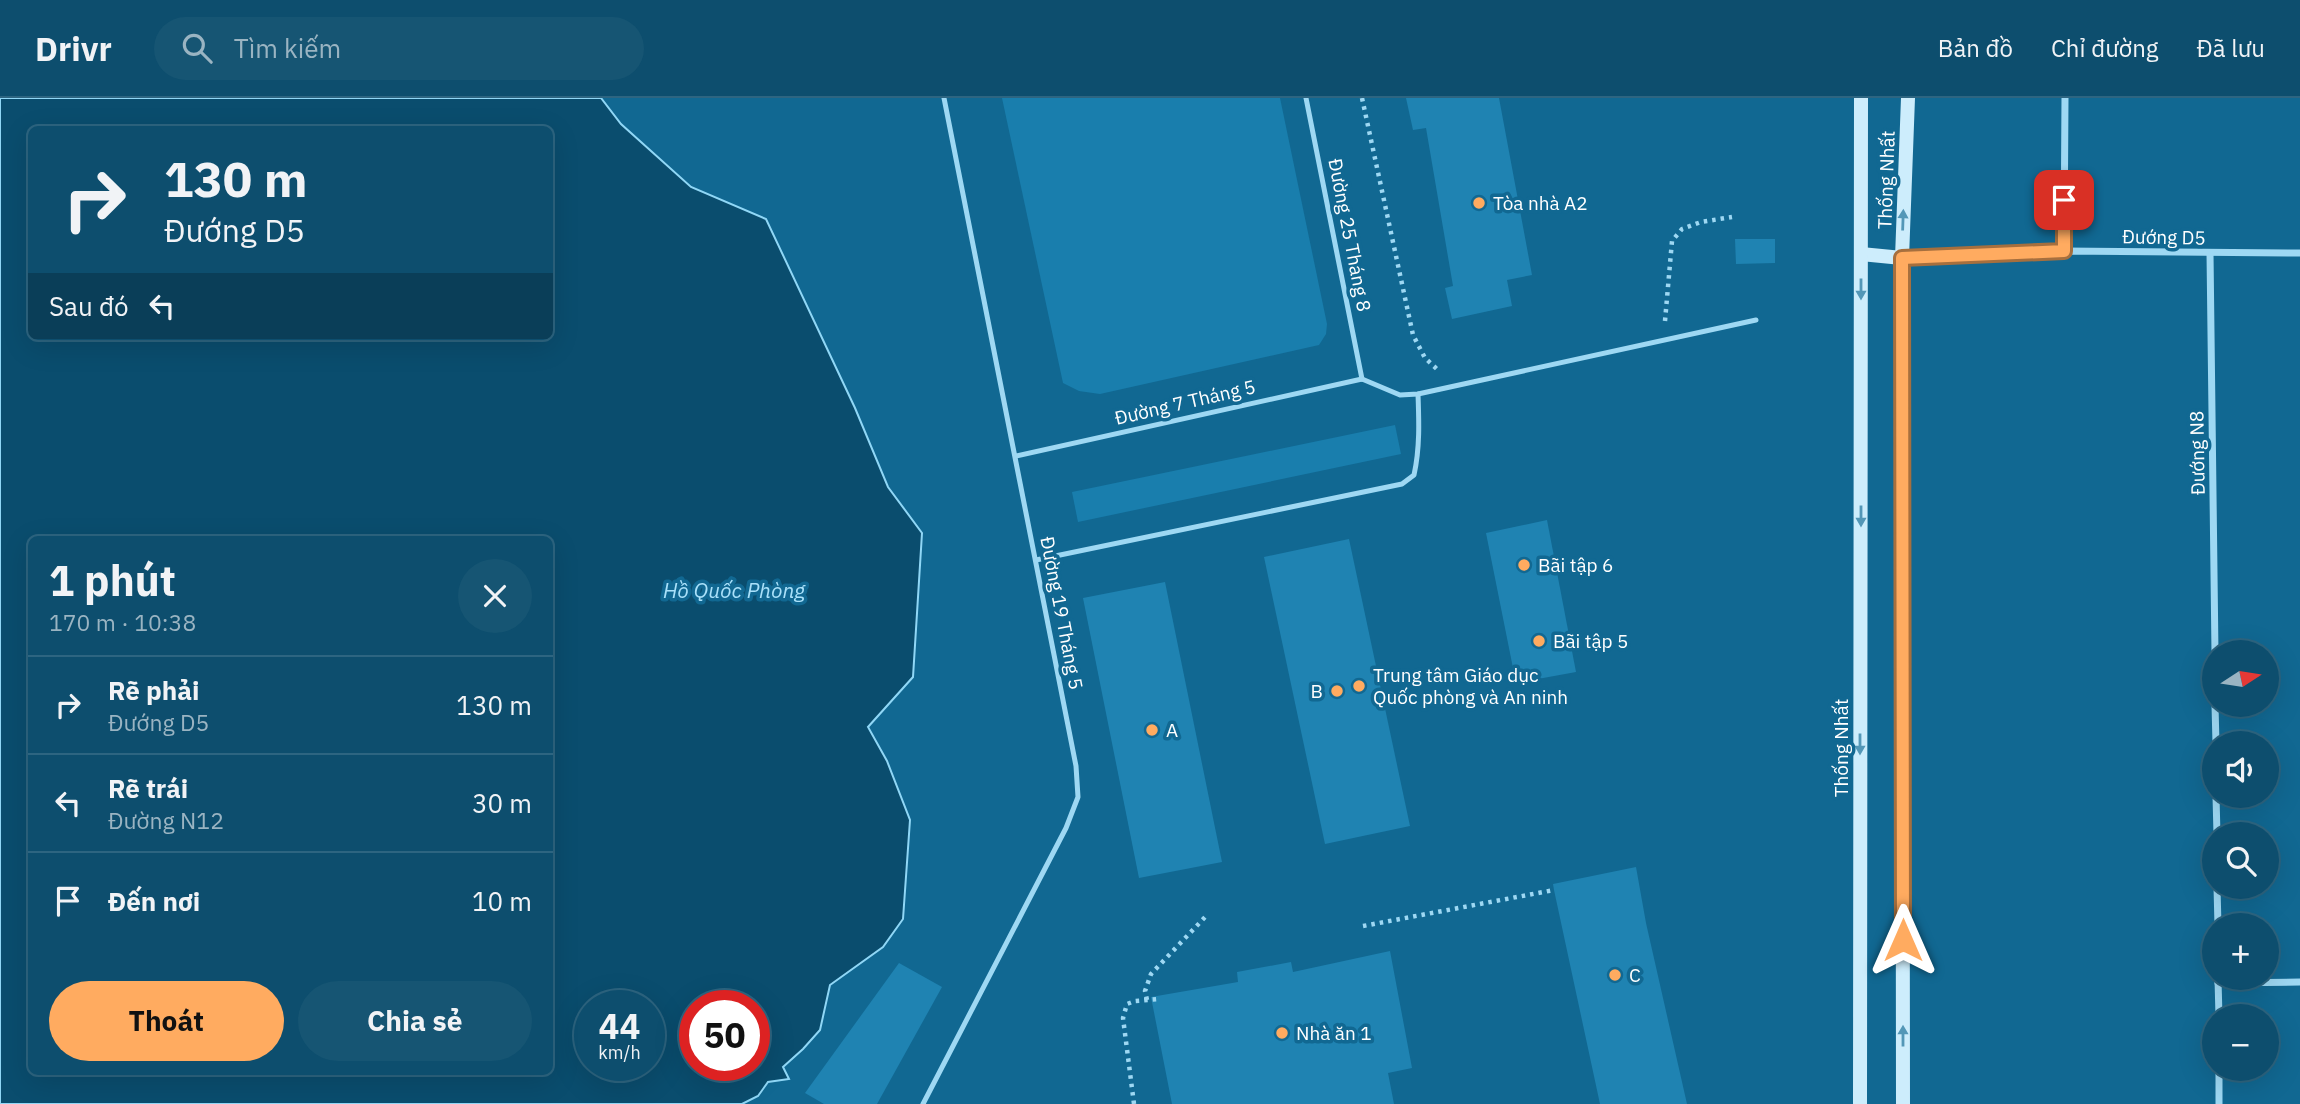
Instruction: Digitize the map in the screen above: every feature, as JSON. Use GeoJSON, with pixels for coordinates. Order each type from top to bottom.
{"type":"FeatureCollection","features":[{"type":"Feature","properties":{"kind":"main road","name":"Thống Nhất"},"geometry":{"type":"LineString","coordinates":[[1860,1104],[1861,98]]}},
{"type":"Feature","properties":{"kind":"main road","name":"Thống Nhất"},"geometry":{"type":"LineString","coordinates":[[1903,1104],[1902,258],[1908,98]]}},
{"type":"Feature","properties":{"kind":"main road"},"geometry":{"type":"LineString","coordinates":[[1861,254],[1902,258]]}},
{"type":"Feature","properties":{"kind":"street"},"geometry":{"type":"LineString","coordinates":[[2064,98],[2064,251]]}},
{"type":"Feature","properties":{"kind":"street","name":"Đướng D5"},"geometry":{"type":"LineString","coordinates":[[1902,258],[2064,251],[2300,253]]}},
{"type":"Feature","properties":{"kind":"street","name":"Đướng N8"},"geometry":{"type":"LineString","coordinates":[[2210,253],[2215,640]]}},
{"type":"Feature","properties":{"kind":"street"},"geometry":{"type":"LineString","coordinates":[[2279,982],[2300,982]]}},
{"type":"Feature","properties":{"kind":"street"},"geometry":{"type":"LineString","coordinates":[[2219,1081],[2220,1104]]}},
{"type":"Feature","properties":{"kind":"lane","name":"Đường 19 Tháng 5"},"geometry":{"type":"LineString","coordinates":[[922,1104],[1066,828],[1078,797],[1076,766],[944,98]]}},
{"type":"Feature","properties":{"kind":"lane","name":"Đường 25 Tháng 8"},"geometry":{"type":"LineString","coordinates":[[1306,98],[1362,379]]}},
{"type":"Feature","properties":{"kind":"lane"},"geometry":{"type":"LineString","coordinates":[[1362,379],[1400,395],[1418,394],[1756,320]]}},
{"type":"Feature","properties":{"kind":"lane","name":"Đường 7 Tháng 5"},"geometry":{"type":"LineString","coordinates":[[1016,456],[1362,379]]}},
{"type":"Feature","properties":{"kind":"lane"},"geometry":{"type":"LineString","coordinates":[[1036,560],[1402,484],[1414,475],[1418,459],[1418,394]]}},
{"type":"Feature","properties":{"kind":"path"},"geometry":{"type":"LineString","coordinates":[[1362,98],[1413,335],[1427,359],[1439,370],[1447,369]]}},
{"type":"Feature","properties":{"kind":"path"},"geometry":{"type":"LineString","coordinates":[[1664,331],[1672,241],[1682,229],[1701,222],[1732,217]]}},
{"type":"Feature","properties":{"kind":"path"},"geometry":{"type":"LineString","coordinates":[[1363,926],[1554,890]]}},
{"type":"Feature","properties":{"kind":"path"},"geometry":{"type":"LineString","coordinates":[[1146,1000],[1144,991],[1152,974],[1208,914]]}},
{"type":"Feature","properties":{"kind":"path"},"geometry":{"type":"LineString","coordinates":[[1134,1104],[1123,1018],[1127,1004],[1158,999]]}},
{"type":"Feature","properties":{"kind":"shaded area"},"geometry":{"type":"Polygon","coordinates":[[[1002,98],[1280,98],[1327,324],[1326,334],[1319,345],[1100,394],[1079,391],[1063,383],[1002,98]]]}},
{"type":"Feature","properties":{"kind":"shaded area"},"geometry":{"type":"Polygon","coordinates":[[[1395,425],[1401,454],[1078,522],[1072,492],[1395,425]]]}},
{"type":"Feature","properties":{"kind":"water","name":"Hồ Quốc Phòng"},"geometry":{"type":"Polygon","coordinates":[[[0,98],[601,98],[621,124],[691,187],[766,219],[855,408],[888,487],[922,533],[913,677],[868,727],[887,761],[910,820],[903,919],[883,947],[830,985],[820,1030],[783,1067],[789,1079],[768,1082],[758,1096],[742,1104],[0,1104],[0,98]]]}},
{"type":"Feature","properties":{"kind":"building","name":"Tòa nhà A2"},"geometry":{"type":"Polygon","coordinates":[[[1406,98],[1499,98],[1532,275],[1507,280],[1512,306],[1452,319],[1445,288],[1453,286],[1426,128],[1413,130],[1406,98]]]}},
{"type":"Feature","properties":{"kind":"building"},"geometry":{"type":"Polygon","coordinates":[[[1735,239],[1775,239],[1775,263],[1736,264],[1735,239]]]}},
{"type":"Feature","properties":{"kind":"building"},"geometry":{"type":"Polygon","coordinates":[[[1547,520],[1576,672],[1516,683],[1486,533],[1547,520]]]}},
{"type":"Feature","properties":{"kind":"building","name":"B"},"geometry":{"type":"Polygon","coordinates":[[[1349,539],[1410,826],[1325,844],[1264,557],[1349,539]]]}},
{"type":"Feature","properties":{"kind":"building","name":"A"},"geometry":{"type":"Polygon","coordinates":[[[1165,582],[1222,862],[1139,878],[1083,598],[1165,582]]]}},
{"type":"Feature","properties":{"kind":"building","name":"C"},"geometry":{"type":"Polygon","coordinates":[[[1636,867],[1687,1104],[1600,1104],[1553,884],[1636,867]]]}},
{"type":"Feature","properties":{"kind":"building","name":"Nhà ăn 1"},"geometry":{"type":"Polygon","coordinates":[[[1390,951],[1412,1068],[1388,1073],[1394,1104],[1172,1104],[1151,997],[1238,982],[1237,972],[1291,962],[1293,972],[1390,951]]]}},
{"type":"Feature","properties":{"kind":"building"},"geometry":{"type":"Polygon","coordinates":[[[899,963],[942,987],[877,1104],[824,1104],[805,1093],[899,963]]]}},
{"type":"Feature","properties":{"kind":"place","name":"Tòa nhà A2"},"geometry":{"type":"Point","coordinates":[1479,203]}},
{"type":"Feature","properties":{"kind":"place","name":"Bãi tập 6"},"geometry":{"type":"Point","coordinates":[1524,565]}},
{"type":"Feature","properties":{"kind":"place","name":"Bãi tập 5"},"geometry":{"type":"Point","coordinates":[1539,641]}},
{"type":"Feature","properties":{"kind":"place","name":"Trung tâm Giáo dục Quốc phòng và An ninh"},"geometry":{"type":"Point","coordinates":[1359,686]}},
{"type":"Feature","properties":{"kind":"place","name":"B"},"geometry":{"type":"Point","coordinates":[1337,691]}},
{"type":"Feature","properties":{"kind":"place","name":"A"},"geometry":{"type":"Point","coordinates":[1152,730]}},
{"type":"Feature","properties":{"kind":"place","name":"C"},"geometry":{"type":"Point","coordinates":[1615,975]}},
{"type":"Feature","properties":{"kind":"place","name":"Nhà ăn 1"},"geometry":{"type":"Point","coordinates":[1282,1033]}},
{"type":"Feature","properties":{"kind":"route"},"geometry":{"type":"LineString","coordinates":[[1903,940],[1902,258],[2064,251],[2064,200]]}}]}
